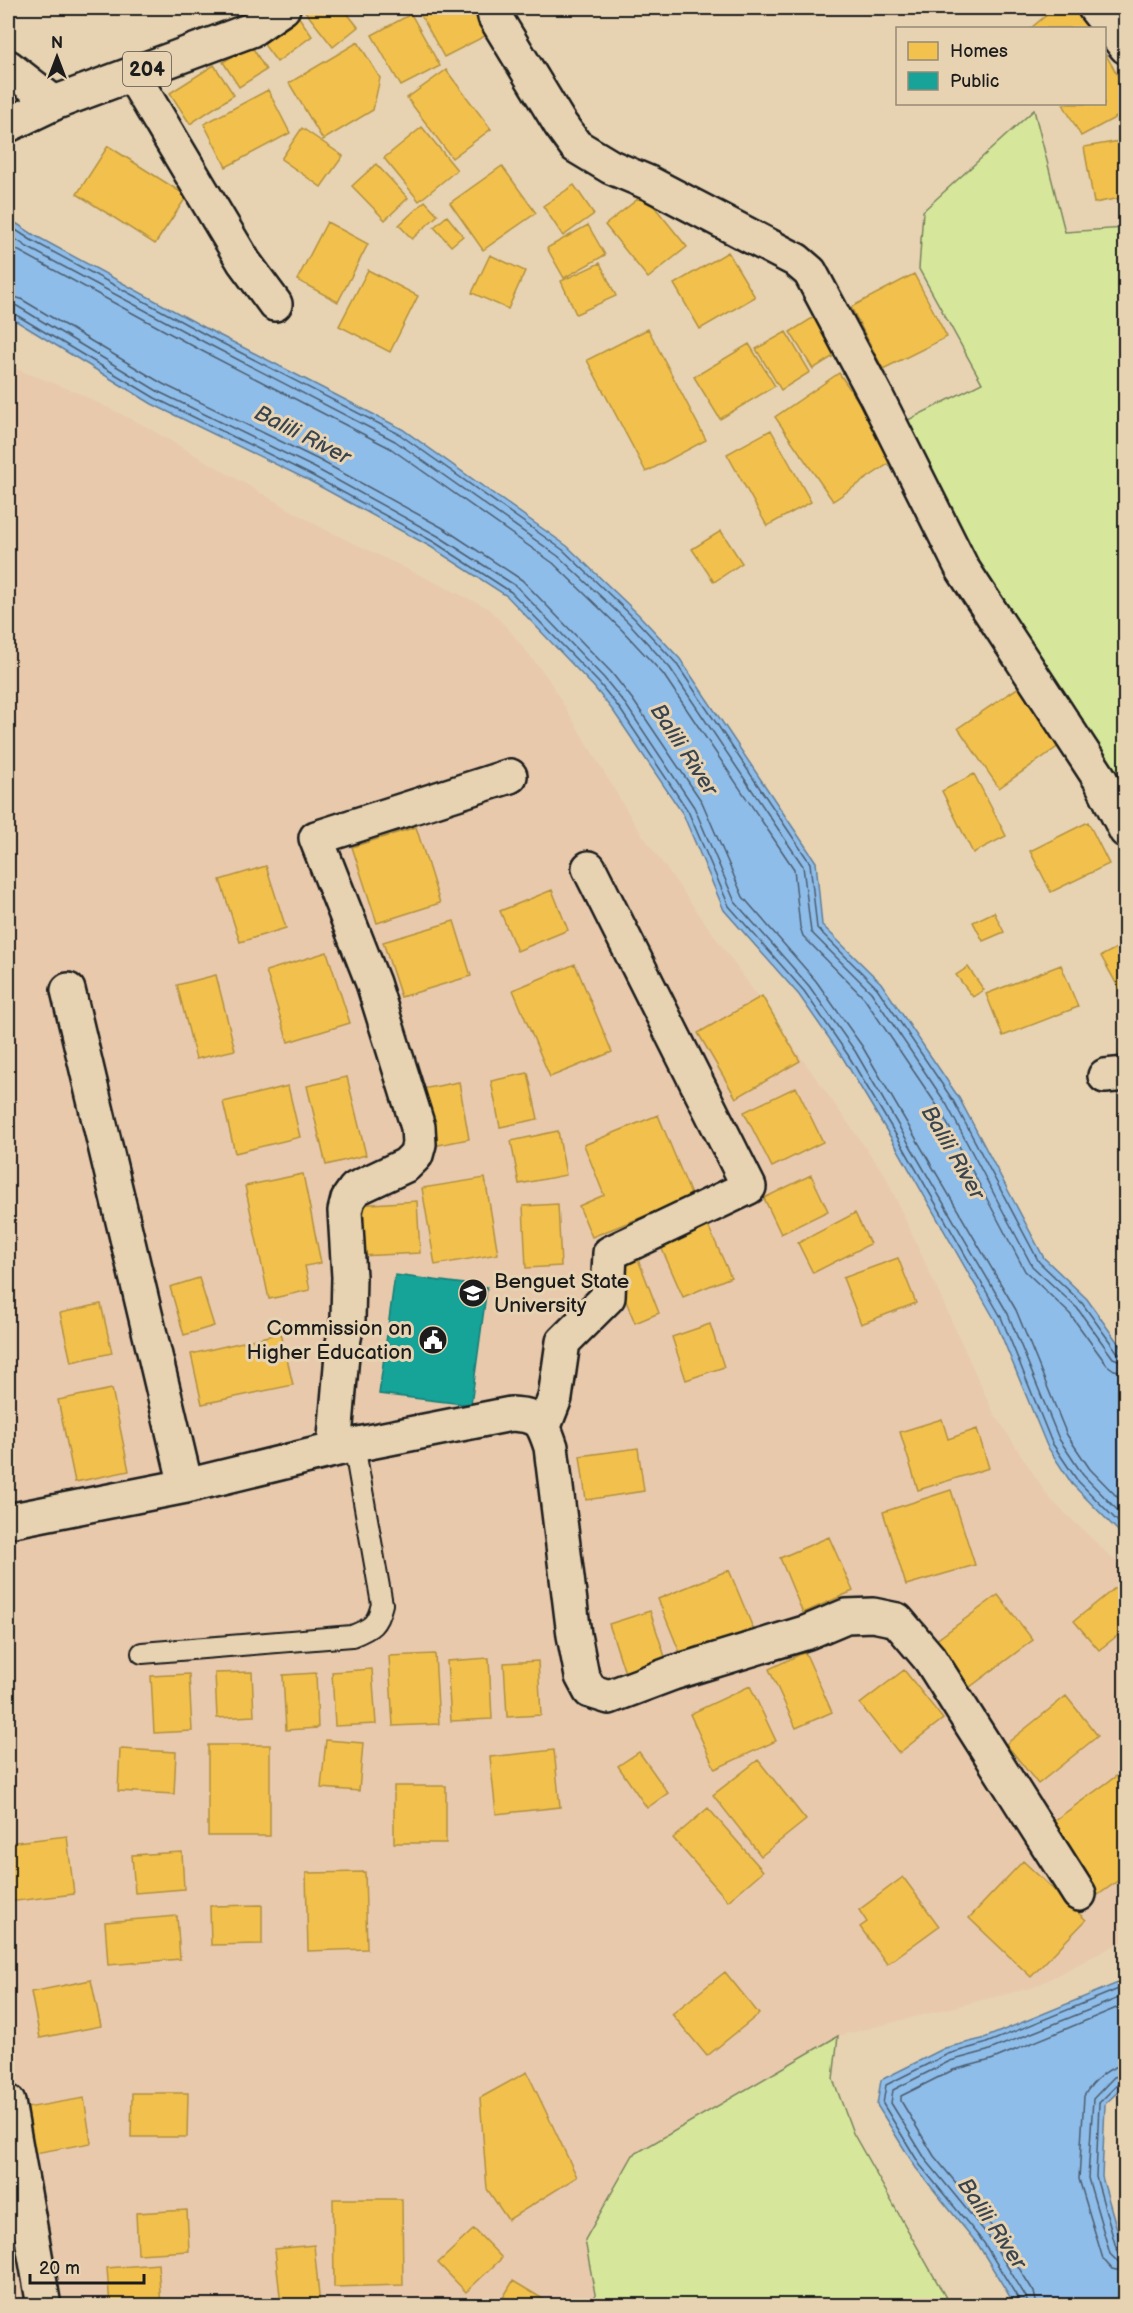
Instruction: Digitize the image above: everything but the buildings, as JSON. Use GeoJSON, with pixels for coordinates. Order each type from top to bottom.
{"type":"FeatureCollection","features":[{"type":"Feature","properties":{"kind":"main road","name":"204"},"geometry":{"type":"LineString","coordinates":[[8,125],[54,103],[251,30],[283,8]]}},
{"type":"Feature","properties":{"kind":"main road"},"geometry":{"type":"LineString","coordinates":[[493,8],[495,17],[560,124],[576,146],[611,167],[649,183],[795,260],[810,272],[875,394],[962,568],[1100,779],[1125,831]]}},
{"type":"Feature","properties":{"kind":"main road"},"geometry":{"type":"LineString","coordinates":[[1095,8],[1125,47]]}},
{"type":"Feature","properties":{"kind":"main road"},"geometry":{"type":"LineString","coordinates":[[8,68],[54,103]]}},
{"type":"Feature","properties":{"kind":"main road"},"geometry":{"type":"LineString","coordinates":[[132,74],[244,262],[275,304]]}},
{"type":"Feature","properties":{"kind":"main road"},"geometry":{"type":"LineString","coordinates":[[344,1447],[343,1344],[348,1319],[349,1276],[345,1211],[348,1199],[355,1189],[406,1165],[416,1155],[419,1144],[418,1127],[373,983],[316,838],[510,776]]}},
{"type":"Feature","properties":{"kind":"main road"},"geometry":{"type":"LineString","coordinates":[[544,1426],[555,1398],[563,1342],[608,1297],[610,1252],[749,1187],[589,868]]}},
{"type":"Feature","properties":{"kind":"main road"},"geometry":{"type":"LineString","coordinates":[[68,990],[186,1486]]}},
{"type":"Feature","properties":{"kind":"main road"},"geometry":{"type":"LineString","coordinates":[[8,1521],[186,1486],[344,1447],[512,1414],[531,1416],[544,1426],[551,1447],[574,1635],[582,1676],[590,1691],[609,1697],[673,1673],[808,1632],[846,1616],[873,1615],[897,1620],[930,1659],[1079,1894]]}},
{"type":"Feature","properties":{"kind":"main road"},"geometry":{"type":"LineString","coordinates":[[8,2102],[44,2306]]}},
{"type":"Feature","properties":{"kind":"lane"},"geometry":{"type":"LineString","coordinates":[[142,1653],[352,1636],[378,1621],[382,1604],[344,1447]]}},
{"type":"Feature","properties":{"kind":"shaded area","name":"Benguet State University"},"geometry":{"type":"Polygon","coordinates":[[[8,366],[76,392],[143,425],[320,527],[488,608],[509,630],[547,677],[636,826],[885,1175],[992,1410],[1049,1498],[1125,1570],[1125,1940],[1034,1987],[838,2036],[833,2079],[853,2133],[950,2305],[8,2305],[8,366]]]}},
{"type":"Feature","properties":{"kind":"green space"},"geometry":{"type":"Polygon","coordinates":[[[1034,110],[1065,232],[1125,228],[1125,802],[1019,624],[966,555],[902,423],[982,383],[919,269],[923,211],[1034,110]]]}},
{"type":"Feature","properties":{"kind":"green space"},"geometry":{"type":"Polygon","coordinates":[[[838,2036],[833,2079],[853,2133],[950,2305],[597,2305],[585,2240],[633,2155],[838,2036]]]}},
{"type":"Feature","properties":{"kind":"water","name":"Balili River"},"geometry":{"type":"Polygon","coordinates":[[[8,218],[34,235],[213,332],[402,429],[567,546],[638,614],[680,659],[816,862],[822,925],[881,983],[959,1098],[1044,1258],[1087,1299],[1125,1353],[1125,1538],[1072,1484],[1047,1446],[995,1320],[897,1148],[843,1058],[799,995],[724,910],[683,814],[614,712],[594,687],[507,596],[431,547],[308,480],[152,404],[8,316],[8,218]]]}},
{"type":"Feature","properties":{"kind":"water","name":"Balili River"},"geometry":{"type":"Polygon","coordinates":[[[1125,1980],[1125,2085],[1105,2104],[1102,2177],[1125,2257],[1125,2305],[1015,2305],[979,2246],[916,2168],[877,2105],[881,2080],[945,2048],[982,2039],[1125,1980]]]}},
{"type":"Feature","properties":{"kind":"place","name":"Benguet State University"},"geometry":{"type":"Point","coordinates":[473,1293]}},
{"type":"Feature","properties":{"kind":"place","name":"Commission on Higher Education"},"geometry":{"type":"Point","coordinates":[433,1340]}}]}
